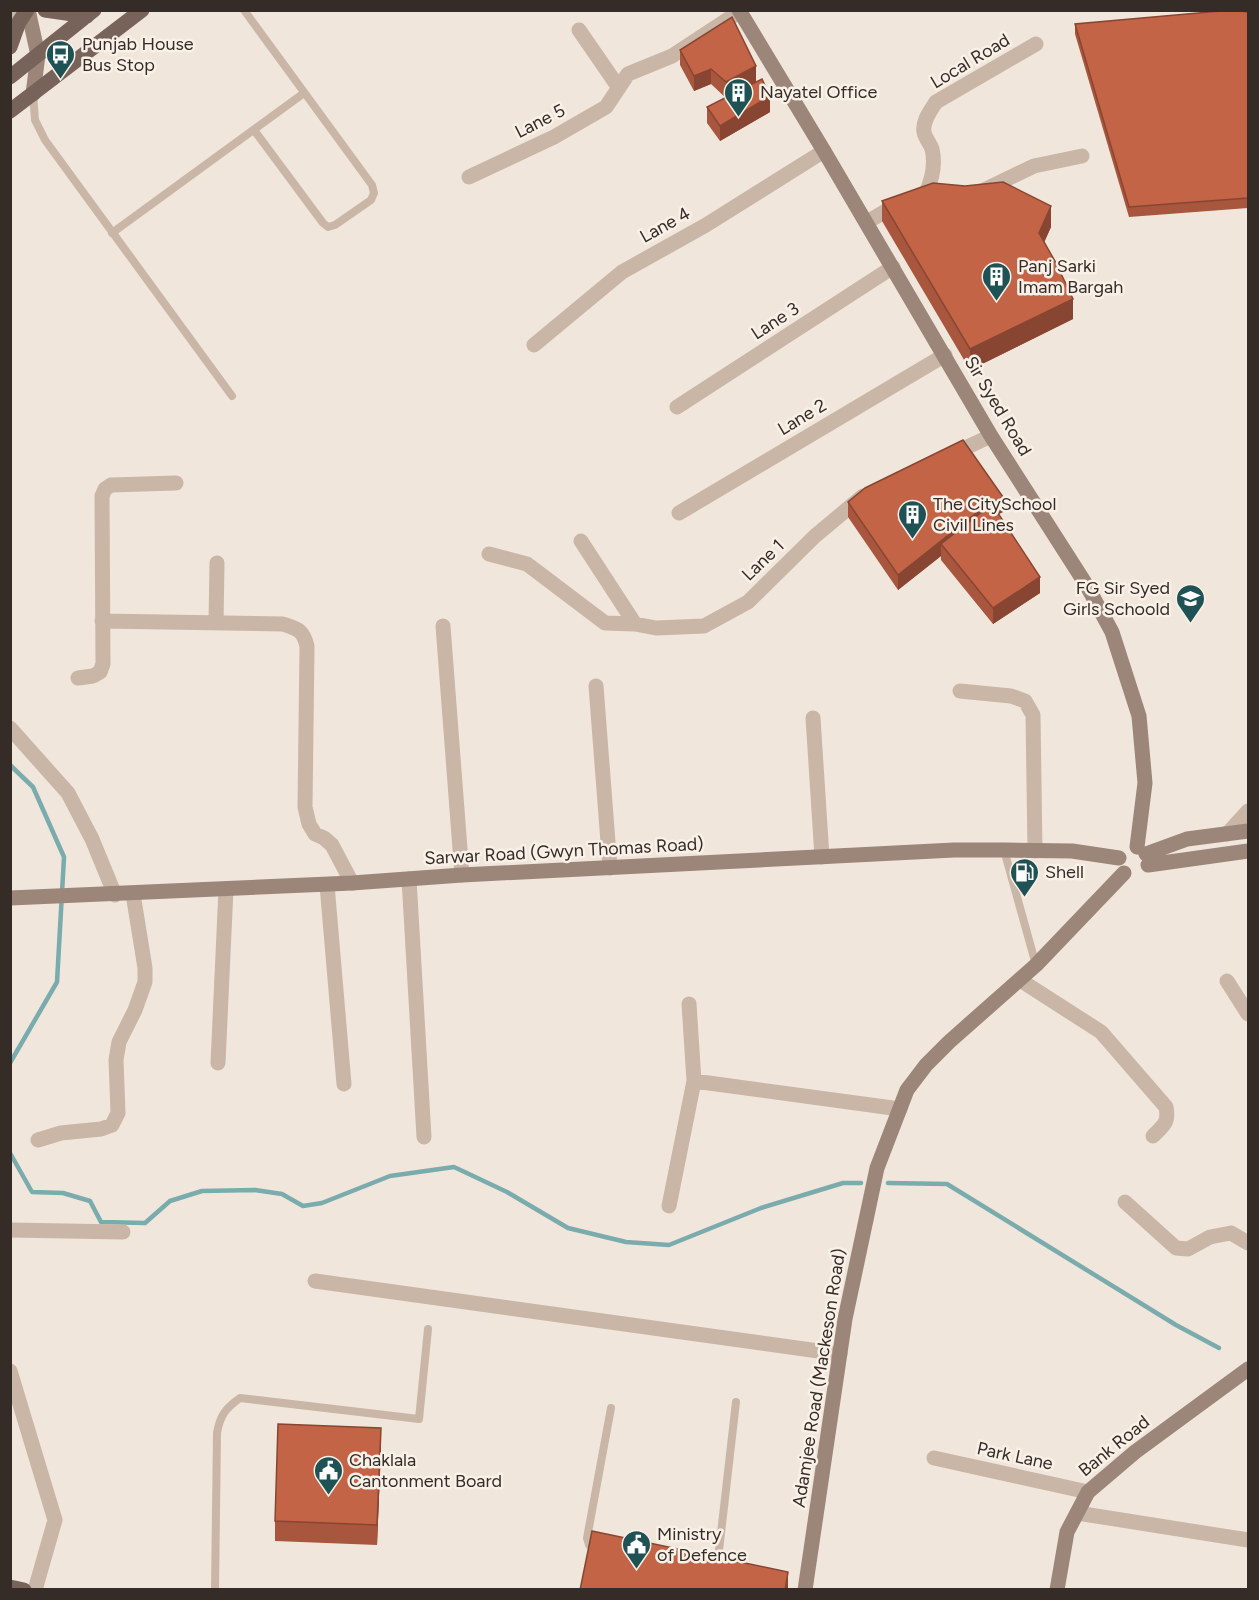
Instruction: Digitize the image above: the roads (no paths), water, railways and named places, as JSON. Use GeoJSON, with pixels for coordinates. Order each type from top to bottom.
{"type":"FeatureCollection","features":[{"type":"Feature","properties":{"kind":"main road"},"geometry":{"type":"LineString","coordinates":[[10,47],[19,22],[27,10]]}},
{"type":"Feature","properties":{"kind":"main road"},"geometry":{"type":"LineString","coordinates":[[45,10],[91,13]]}},
{"type":"Feature","properties":{"kind":"main road"},"geometry":{"type":"LineString","coordinates":[[10,111],[142,10]]}},
{"type":"Feature","properties":{"kind":"main road"},"geometry":{"type":"LineString","coordinates":[[10,77],[91,13]]}},
{"type":"Feature","properties":{"kind":"main road"},"geometry":{"type":"LineString","coordinates":[[10,1587],[24,1590]]}},
{"type":"Feature","properties":{"kind":"street"},"geometry":{"type":"LineString","coordinates":[[10,16],[15,10]]}},
{"type":"Feature","properties":{"kind":"street"},"geometry":{"type":"LineString","coordinates":[[27,10],[38,55],[33,94]]}},
{"type":"Feature","properties":{"kind":"street","name":"Lane 5"},"geometry":{"type":"LineString","coordinates":[[470,177],[554,137],[606,107],[628,74],[672,56],[739,11]]}},
{"type":"Feature","properties":{"kind":"street","name":"Sir Syed Road"},"geometry":{"type":"LineString","coordinates":[[739,11],[867,222],[991,436],[1087,586],[1112,632],[1139,716],[1145,783],[1143,855]]}},
{"type":"Feature","properties":{"kind":"street"},"geometry":{"type":"LineString","coordinates":[[579,30],[619,88]]}},
{"type":"Feature","properties":{"kind":"street","name":"Local Road"},"geometry":{"type":"LineString","coordinates":[[925,195],[934,168],[932,148],[923,131],[927,116],[936,102],[1036,44]]}},
{"type":"Feature","properties":{"kind":"street","name":"Lane 4"},"geometry":{"type":"LineString","coordinates":[[534,345],[622,272],[706,225],[824,151]]}},
{"type":"Feature","properties":{"kind":"street"},"geometry":{"type":"LineString","coordinates":[[972,194],[1034,166],[1082,156]]}},
{"type":"Feature","properties":{"kind":"street"},"geometry":{"type":"LineString","coordinates":[[867,222],[900,203],[931,193],[941,194]]}},
{"type":"Feature","properties":{"kind":"street","name":"Lane 3"},"geometry":{"type":"LineString","coordinates":[[677,407],[893,267]]}},
{"type":"Feature","properties":{"kind":"street","name":"Lane 2"},"geometry":{"type":"LineString","coordinates":[[680,513],[945,355]]}},
{"type":"Feature","properties":{"kind":"street"},"geometry":{"type":"LineString","coordinates":[[940,460],[991,436]]}},
{"type":"Feature","properties":{"kind":"street"},"geometry":{"type":"LineString","coordinates":[[78,678],[93,676],[100,672],[103,664],[102,496],[105,489],[111,485],[176,483]]}},
{"type":"Feature","properties":{"kind":"street","name":"Lane 1"},"geometry":{"type":"LineString","coordinates":[[489,554],[526,564],[605,623],[635,624],[656,628],[704,626],[748,602],[815,536],[860,497],[879,488]]}},
{"type":"Feature","properties":{"kind":"street"},"geometry":{"type":"LineString","coordinates":[[581,541],[635,624]]}},
{"type":"Feature","properties":{"kind":"street"},"geometry":{"type":"LineString","coordinates":[[216,623],[217,563]]}},
{"type":"Feature","properties":{"kind":"street"},"geometry":{"type":"LineString","coordinates":[[102,621],[284,624],[297,629],[304,636],[307,646],[305,807],[309,824],[315,834],[332,845],[351,884]]}},
{"type":"Feature","properties":{"kind":"street"},"geometry":{"type":"LineString","coordinates":[[443,626],[462,875]]}},
{"type":"Feature","properties":{"kind":"street"},"geometry":{"type":"LineString","coordinates":[[596,686],[610,868]]}},
{"type":"Feature","properties":{"kind":"street"},"geometry":{"type":"LineString","coordinates":[[960,691],[1011,696],[1025,701],[1034,716],[1035,851]]}},
{"type":"Feature","properties":{"kind":"street"},"geometry":{"type":"LineString","coordinates":[[813,718],[822,857]]}},
{"type":"Feature","properties":{"kind":"street"},"geometry":{"type":"LineString","coordinates":[[10,728],[68,793],[92,839],[115,895]]}},
{"type":"Feature","properties":{"kind":"street"},"geometry":{"type":"LineString","coordinates":[[1227,834],[1248,811]]}},
{"type":"Feature","properties":{"kind":"street"},"geometry":{"type":"LineString","coordinates":[[1143,855],[1187,839],[1248,831]]}},
{"type":"Feature","properties":{"kind":"street"},"geometry":{"type":"LineString","coordinates":[[1143,855],[1145,870],[1136,876],[1124,873],[1119,858],[1121,852],[1131,847],[1143,855],[1248,851]]}},
{"type":"Feature","properties":{"kind":"street","name":"Sarwar Road (Gwyn Thomas Road)"},"geometry":{"type":"LineString","coordinates":[[10,898],[351,884],[462,875],[954,850],[1072,851],[1119,858]]}},
{"type":"Feature","properties":{"kind":"street","name":"Adamjee Road (Mackeson Road)"},"geometry":{"type":"LineString","coordinates":[[805,1590],[845,1318],[878,1168],[907,1090],[926,1065],[949,1042],[1036,965],[1124,873]]}},
{"type":"Feature","properties":{"kind":"street"},"geometry":{"type":"LineString","coordinates":[[410,879],[424,1137]]}},
{"type":"Feature","properties":{"kind":"street"},"geometry":{"type":"LineString","coordinates":[[327,885],[344,1084]]}},
{"type":"Feature","properties":{"kind":"street"},"geometry":{"type":"LineString","coordinates":[[218,1063],[226,889]]}},
{"type":"Feature","properties":{"kind":"street"},"geometry":{"type":"LineString","coordinates":[[38,1140],[61,1133],[101,1129],[112,1125],[118,1113],[116,1060],[119,1042],[135,1010],[145,982],[145,968],[133,894]]}},
{"type":"Feature","properties":{"kind":"street"},"geometry":{"type":"LineString","coordinates":[[1020,980],[1101,1032],[1166,1107],[1168,1117],[1165,1124],[1153,1136]]}},
{"type":"Feature","properties":{"kind":"street"},"geometry":{"type":"LineString","coordinates":[[1227,981],[1248,1014]]}},
{"type":"Feature","properties":{"kind":"street"},"geometry":{"type":"LineString","coordinates":[[669,1206],[694,1081],[689,1004]]}},
{"type":"Feature","properties":{"kind":"street"},"geometry":{"type":"LineString","coordinates":[[694,1081],[900,1109]]}},
{"type":"Feature","properties":{"kind":"street"},"geometry":{"type":"LineString","coordinates":[[1125,1202],[1176,1248],[1188,1249],[1210,1236],[1231,1233],[1248,1243]]}},
{"type":"Feature","properties":{"kind":"street"},"geometry":{"type":"LineString","coordinates":[[10,1230],[123,1232]]}},
{"type":"Feature","properties":{"kind":"street"},"geometry":{"type":"LineString","coordinates":[[315,1281],[840,1354]]}},
{"type":"Feature","properties":{"kind":"street","name":"Bank Road"},"geometry":{"type":"LineString","coordinates":[[1057,1590],[1067,1532],[1088,1491],[1135,1452],[1248,1369]]}},
{"type":"Feature","properties":{"kind":"street"},"geometry":{"type":"LineString","coordinates":[[10,1371],[55,1520],[35,1590]]}},
{"type":"Feature","properties":{"kind":"street","name":"Park Lane"},"geometry":{"type":"LineString","coordinates":[[934,1458],[1088,1491]]}},
{"type":"Feature","properties":{"kind":"street"},"geometry":{"type":"LineString","coordinates":[[1077,1513],[1248,1540]]}},
{"type":"Feature","properties":{"kind":"lane"},"geometry":{"type":"LineString","coordinates":[[244,10],[372,185],[374,193],[371,200],[335,225],[328,227],[323,224],[254,130]]}},
{"type":"Feature","properties":{"kind":"lane"},"geometry":{"type":"LineString","coordinates":[[112,233],[304,93]]}},
{"type":"Feature","properties":{"kind":"lane"},"geometry":{"type":"LineString","coordinates":[[33,94],[35,120],[45,140],[232,396]]}},
{"type":"Feature","properties":{"kind":"lane"},"geometry":{"type":"LineString","coordinates":[[1004,850],[1036,965]]}},
{"type":"Feature","properties":{"kind":"lane"},"geometry":{"type":"LineString","coordinates":[[215,1590],[218,1432],[220,1419],[230,1405],[240,1398],[419,1419],[428,1329]]}},
{"type":"Feature","properties":{"kind":"lane"},"geometry":{"type":"LineString","coordinates":[[716,1574],[736,1402]]}},
{"type":"Feature","properties":{"kind":"lane"},"geometry":{"type":"LineString","coordinates":[[607,1550],[589,1545],[587,1538],[611,1408]]}},
{"type":"Feature","properties":{"kind":"lane"},"geometry":{"type":"LineString","coordinates":[[705,1572],[726,1576]]}},
{"type":"Feature","properties":{"kind":"waterway"},"geometry":{"type":"LineString","coordinates":[[10,765],[33,787],[64,857],[57,982],[10,1063]]}},
{"type":"Feature","properties":{"kind":"waterway"},"geometry":{"type":"LineString","coordinates":[[10,1153],[32,1192],[63,1193],[90,1201],[101,1222],[145,1223],[170,1201],[202,1191],[255,1190],[282,1194],[303,1206],[322,1203],[390,1176],[454,1167],[507,1192],[568,1228],[626,1242],[669,1245],[761,1208],[843,1183],[861,1183]]}},
{"type":"Feature","properties":{"kind":"waterway"},"geometry":{"type":"LineString","coordinates":[[888,1183],[947,1184],[1176,1325],[1219,1348]]}},
{"type":"Feature","properties":{"kind":"place","name":"Punjab House Bus Stop"},"geometry":{"type":"Point","coordinates":[61,80]}},
{"type":"Feature","properties":{"kind":"place","name":"Nayatel Office"},"geometry":{"type":"Point","coordinates":[739,118]}},
{"type":"Feature","properties":{"kind":"place","name":"Panj Sarki Imam Bargah"},"geometry":{"type":"Point","coordinates":[997,302]}},
{"type":"Feature","properties":{"kind":"place","name":"The CitySchool Civil Lines"},"geometry":{"type":"Point","coordinates":[912,540]}},
{"type":"Feature","properties":{"kind":"place","name":"FG Sir Syed Girls Schoold"},"geometry":{"type":"Point","coordinates":[1191,624]}},
{"type":"Feature","properties":{"kind":"place","name":"Shell"},"geometry":{"type":"Point","coordinates":[1024,898]}},
{"type":"Feature","properties":{"kind":"place","name":"Chaklala Cantonment Board"},"geometry":{"type":"Point","coordinates":[328,1496]}},
{"type":"Feature","properties":{"kind":"place","name":"Ministry of Defence"},"geometry":{"type":"Point","coordinates":[636,1570]}}]}
